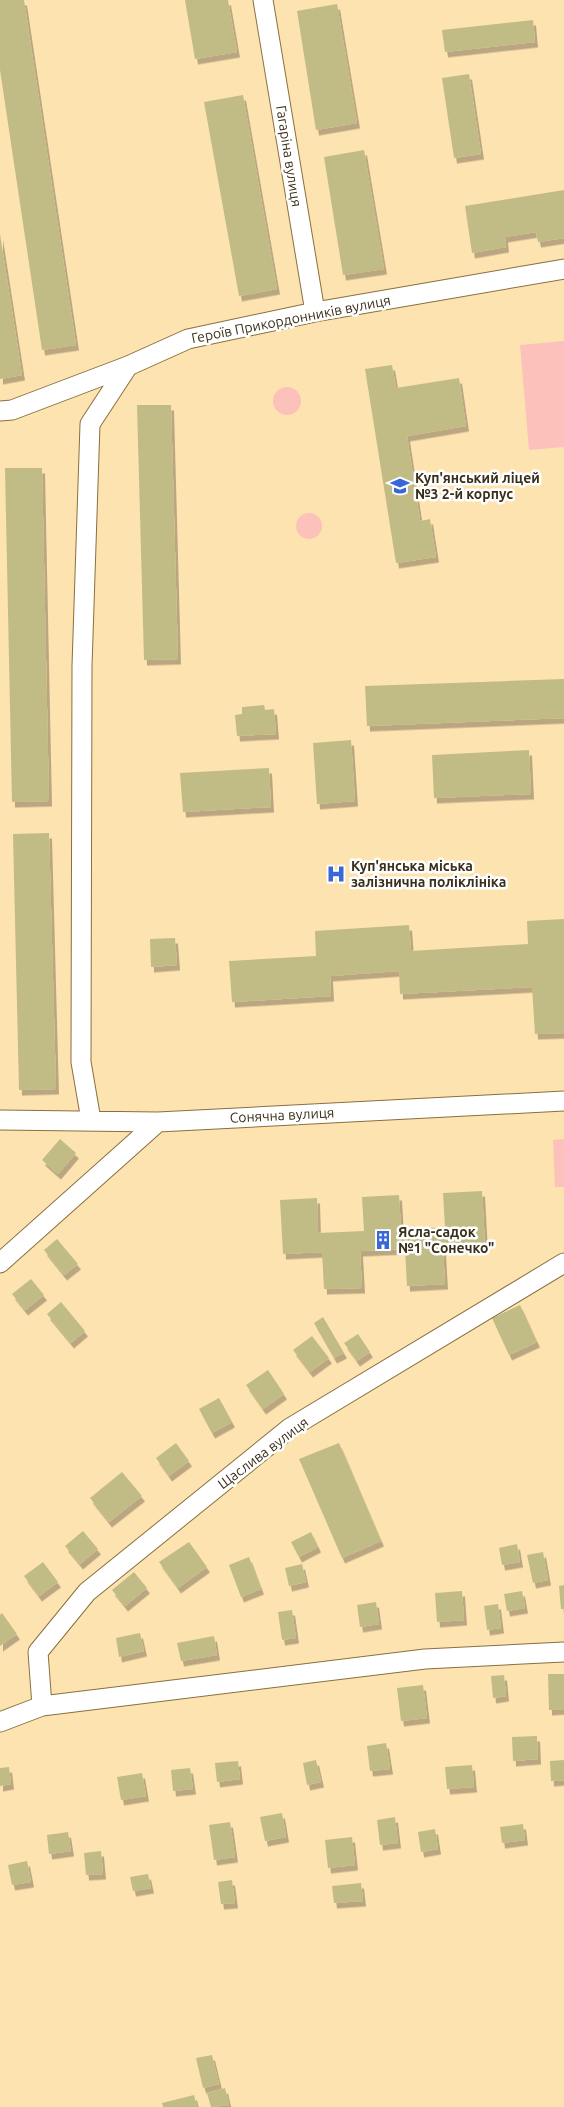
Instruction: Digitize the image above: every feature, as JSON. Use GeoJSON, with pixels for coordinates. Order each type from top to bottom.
{"type":"FeatureCollection","features":[{"type":"Feature","properties":{"kind":"street","name":"Гагаріна вулиця"},"geometry":{"type":"LineString","coordinates":[[263,0],[315,312]]}},
{"type":"Feature","properties":{"kind":"street","name":"Героїв Прикордонників вулиця"},"geometry":{"type":"LineString","coordinates":[[0,411],[12,410],[128,366],[188,339],[315,312],[564,270]]}},
{"type":"Feature","properties":{"kind":"street"},"geometry":{"type":"LineString","coordinates":[[91,1120],[81,1062],[82,666],[90,424],[128,366]]}},
{"type":"Feature","properties":{"kind":"street","name":"Сонячна вулиця"},"geometry":{"type":"LineString","coordinates":[[0,1120],[158,1122],[564,1101]]}},
{"type":"Feature","properties":{"kind":"street"},"geometry":{"type":"LineString","coordinates":[[0,1263],[158,1122]]}},
{"type":"Feature","properties":{"kind":"street","name":"Щаслива вулиця"},"geometry":{"type":"LineString","coordinates":[[42,1706],[38,1652],[87,1592],[290,1428],[564,1263]]}},
{"type":"Feature","properties":{"kind":"street"},"geometry":{"type":"LineString","coordinates":[[0,1722],[42,1706],[425,1660],[564,1652]]}},
{"type":"Feature","properties":{"kind":"shaded area"},"geometry":{"type":"Polygon","coordinates":[[[564,341],[564,447],[529,450],[520,345],[564,341]]]}},
{"type":"Feature","properties":{"kind":"shaded area"},"geometry":{"type":"Polygon","coordinates":[[[287,387],[297,391],[301,401],[297,411],[287,415],[277,411],[273,401],[277,391],[287,387]]]}},
{"type":"Feature","properties":{"kind":"shaded area"},"geometry":{"type":"Polygon","coordinates":[[[309,513],[318,517],[322,526],[318,535],[309,539],[300,535],[296,526],[300,517],[309,513]]]}},
{"type":"Feature","properties":{"kind":"shaded area"},"geometry":{"type":"Polygon","coordinates":[[[564,1139],[564,1187],[555,1187],[553,1140],[564,1139]]]}},
{"type":"Feature","properties":{"kind":"building"},"geometry":{"type":"Polygon","coordinates":[[[0,0],[24,0],[76,345],[42,350],[0,70],[0,0]]]}},
{"type":"Feature","properties":{"kind":"building"},"geometry":{"type":"Polygon","coordinates":[[[185,0],[228,0],[237,52],[195,59],[185,0]]]}},
{"type":"Feature","properties":{"kind":"building"},"geometry":{"type":"Polygon","coordinates":[[[337,4],[357,123],[316,130],[297,11],[337,4]]]}},
{"type":"Feature","properties":{"kind":"building"},"geometry":{"type":"Polygon","coordinates":[[[533,20],[535,42],[445,52],[442,30],[533,20]]]}},
{"type":"Feature","properties":{"kind":"building"},"geometry":{"type":"Polygon","coordinates":[[[469,74],[481,154],[454,158],[442,78],[469,74]]]}},
{"type":"Feature","properties":{"kind":"building"},"geometry":{"type":"Polygon","coordinates":[[[243,95],[277,289],[239,296],[204,102],[243,95]]]}},
{"type":"Feature","properties":{"kind":"building"},"geometry":{"type":"Polygon","coordinates":[[[364,150],[384,269],[343,275],[324,157],[364,150]]]}},
{"type":"Feature","properties":{"kind":"building"},"geometry":{"type":"Polygon","coordinates":[[[564,190],[564,238],[538,242],[536,232],[505,237],[506,247],[472,253],[465,206],[564,190]]]}},
{"type":"Feature","properties":{"kind":"building"},"geometry":{"type":"Polygon","coordinates":[[[0,234],[22,375],[0,379],[0,234]]]}},
{"type":"Feature","properties":{"kind":"building"},"geometry":{"type":"Polygon","coordinates":[[[392,365],[396,388],[459,378],[466,426],[407,436],[420,521],[430,519],[436,557],[396,563],[365,369],[392,365]]]}},
{"type":"Feature","properties":{"kind":"building"},"geometry":{"type":"Polygon","coordinates":[[[137,405],[171,405],[178,659],[144,660],[137,405]]]}},
{"type":"Feature","properties":{"kind":"building"},"geometry":{"type":"Polygon","coordinates":[[[5,468],[42,468],[49,801],[12,802],[5,468]]]}},
{"type":"Feature","properties":{"kind":"building"},"geometry":{"type":"Polygon","coordinates":[[[564,679],[564,718],[367,726],[365,686],[564,679]]]}},
{"type":"Feature","properties":{"kind":"building"},"geometry":{"type":"Polygon","coordinates":[[[264,705],[265,710],[274,709],[276,734],[237,736],[235,715],[242,714],[242,707],[264,705]]]}},
{"type":"Feature","properties":{"kind":"building"},"geometry":{"type":"Polygon","coordinates":[[[351,740],[355,801],[317,804],[313,743],[351,740]]]}},
{"type":"Feature","properties":{"kind":"building"},"geometry":{"type":"Polygon","coordinates":[[[529,750],[531,794],[434,798],[432,755],[529,750]]]}},
{"type":"Feature","properties":{"kind":"building"},"geometry":{"type":"Polygon","coordinates":[[[269,768],[271,807],[183,812],[180,773],[269,768]]]}},
{"type":"Feature","properties":{"kind":"building"},"geometry":{"type":"Polygon","coordinates":[[[49,833],[56,1089],[19,1090],[13,834],[49,833]]]}},
{"type":"Feature","properties":{"kind":"building"},"geometry":{"type":"Polygon","coordinates":[[[564,919],[564,1033],[535,1034],[532,987],[400,994],[399,971],[330,976],[331,996],[232,1002],[229,961],[316,956],[315,931],[409,925],[411,951],[528,944],[527,921],[564,919]]]}},
{"type":"Feature","properties":{"kind":"building"},"geometry":{"type":"Polygon","coordinates":[[[175,938],[177,965],[151,967],[150,939],[175,938]]]}},
{"type":"Feature","properties":{"kind":"building"},"geometry":{"type":"Polygon","coordinates":[[[60,1139],[76,1153],[58,1174],[42,1160],[60,1139]]]}},
{"type":"Feature","properties":{"kind":"building","name":"Ясла-садок №1 \"Сонечко\""},"geometry":{"type":"Polygon","coordinates":[[[482,1191],[485,1246],[443,1249],[445,1284],[407,1286],[405,1249],[360,1251],[362,1288],[324,1289],[322,1252],[283,1254],[280,1200],[317,1198],[318,1233],[364,1231],[362,1197],[399,1195],[401,1230],[445,1227],[443,1193],[482,1191]]]}},
{"type":"Feature","properties":{"kind":"building"},"geometry":{"type":"Polygon","coordinates":[[[57,1239],[78,1264],[64,1275],[44,1250],[57,1239]]]}},
{"type":"Feature","properties":{"kind":"building"},"geometry":{"type":"Polygon","coordinates":[[[31,1279],[44,1295],[25,1310],[12,1294],[31,1279]]]}},
{"type":"Feature","properties":{"kind":"building"},"geometry":{"type":"Polygon","coordinates":[[[61,1302],[85,1331],[71,1343],[47,1314],[61,1302]]]}},
{"type":"Feature","properties":{"kind":"building"},"geometry":{"type":"Polygon","coordinates":[[[520,1305],[537,1342],[509,1355],[492,1318],[520,1305]]]}},
{"type":"Feature","properties":{"kind":"building"},"geometry":{"type":"Polygon","coordinates":[[[323,1317],[344,1353],[334,1358],[314,1323],[323,1317]]]}},
{"type":"Feature","properties":{"kind":"building"},"geometry":{"type":"Polygon","coordinates":[[[358,1334],[370,1352],[357,1361],[344,1343],[358,1334]]]}},
{"type":"Feature","properties":{"kind":"building"},"geometry":{"type":"Polygon","coordinates":[[[312,1336],[329,1358],[310,1372],[293,1350],[312,1336]]]}},
{"type":"Feature","properties":{"kind":"building"},"geometry":{"type":"Polygon","coordinates":[[[268,1370],[284,1394],[263,1409],[246,1385],[268,1370]]]}},
{"type":"Feature","properties":{"kind":"building"},"geometry":{"type":"Polygon","coordinates":[[[219,1398],[232,1422],[212,1433],[199,1409],[219,1398]]]}},
{"type":"Feature","properties":{"kind":"building"},"geometry":{"type":"Polygon","coordinates":[[[176,1443],[189,1461],[169,1476],[156,1458],[176,1443]]]}},
{"type":"Feature","properties":{"kind":"building"},"geometry":{"type":"Polygon","coordinates":[[[339,1443],[381,1541],[342,1558],[299,1459],[339,1443]]]}},
{"type":"Feature","properties":{"kind":"building"},"geometry":{"type":"Polygon","coordinates":[[[122,1472],[142,1496],[109,1522],[90,1498],[122,1472]]]}},
{"type":"Feature","properties":{"kind":"building"},"geometry":{"type":"Polygon","coordinates":[[[83,1531],[98,1549],[80,1564],[65,1546],[83,1531]]]}},
{"type":"Feature","properties":{"kind":"building"},"geometry":{"type":"Polygon","coordinates":[[[311,1532],[318,1547],[299,1557],[291,1542],[311,1532]]]}},
{"type":"Feature","properties":{"kind":"building"},"geometry":{"type":"Polygon","coordinates":[[[189,1542],[207,1567],[178,1588],[159,1562],[189,1542]]]}},
{"type":"Feature","properties":{"kind":"building"},"geometry":{"type":"Polygon","coordinates":[[[517,1544],[520,1562],[502,1565],[499,1548],[517,1544]]]}},
{"type":"Feature","properties":{"kind":"building"},"geometry":{"type":"Polygon","coordinates":[[[543,1552],[548,1580],[533,1583],[527,1555],[543,1552]]]}},
{"type":"Feature","properties":{"kind":"building"},"geometry":{"type":"Polygon","coordinates":[[[249,1557],[261,1589],[241,1597],[229,1565],[249,1557]]]}},
{"type":"Feature","properties":{"kind":"building"},"geometry":{"type":"Polygon","coordinates":[[[43,1562],[58,1582],[39,1596],[24,1576],[43,1562]]]}},
{"type":"Feature","properties":{"kind":"building"},"geometry":{"type":"Polygon","coordinates":[[[302,1564],[306,1582],[289,1586],[285,1568],[302,1564]]]}},
{"type":"Feature","properties":{"kind":"building"},"geometry":{"type":"Polygon","coordinates":[[[134,1572],[147,1588],[125,1606],[112,1590],[134,1572]]]}},
{"type":"Feature","properties":{"kind":"building"},"geometry":{"type":"Polygon","coordinates":[[[564,1585],[564,1609],[561,1609],[559,1586],[564,1585]]]}},
{"type":"Feature","properties":{"kind":"building"},"geometry":{"type":"Polygon","coordinates":[[[462,1591],[464,1620],[437,1622],[435,1593],[462,1591]]]}},
{"type":"Feature","properties":{"kind":"building"},"geometry":{"type":"Polygon","coordinates":[[[522,1591],[525,1608],[507,1611],[504,1594],[522,1591]]]}},
{"type":"Feature","properties":{"kind":"building"},"geometry":{"type":"Polygon","coordinates":[[[376,1602],[379,1624],[360,1627],[357,1605],[376,1602]]]}},
{"type":"Feature","properties":{"kind":"building"},"geometry":{"type":"Polygon","coordinates":[[[498,1604],[501,1628],[487,1630],[484,1606],[498,1604]]]}},
{"type":"Feature","properties":{"kind":"building"},"geometry":{"type":"Polygon","coordinates":[[[292,1610],[296,1638],[282,1640],[278,1612],[292,1610]]]}},
{"type":"Feature","properties":{"kind":"building"},"geometry":{"type":"Polygon","coordinates":[[[2,1613],[17,1634],[0,1646],[0,1615],[2,1613]]]}},
{"type":"Feature","properties":{"kind":"building"},"geometry":{"type":"Polygon","coordinates":[[[140,1633],[144,1651],[119,1657],[116,1638],[140,1633]]]}},
{"type":"Feature","properties":{"kind":"building"},"geometry":{"type":"Polygon","coordinates":[[[214,1636],[217,1655],[181,1661],[177,1643],[214,1636]]]}},
{"type":"Feature","properties":{"kind":"building"},"geometry":{"type":"Polygon","coordinates":[[[548,1674],[564,1674],[564,1709],[549,1710],[548,1674]]]}},
{"type":"Feature","properties":{"kind":"building"},"geometry":{"type":"Polygon","coordinates":[[[504,1675],[506,1696],[493,1698],[491,1676],[504,1675]]]}},
{"type":"Feature","properties":{"kind":"building"},"geometry":{"type":"Polygon","coordinates":[[[423,1685],[427,1718],[401,1721],[397,1688],[423,1685]]]}},
{"type":"Feature","properties":{"kind":"building"},"geometry":{"type":"Polygon","coordinates":[[[537,1736],[538,1759],[513,1761],[512,1737],[537,1736]]]}},
{"type":"Feature","properties":{"kind":"building"},"geometry":{"type":"Polygon","coordinates":[[[386,1743],[390,1769],[370,1771],[367,1746],[386,1743]]]}},
{"type":"Feature","properties":{"kind":"building"},"geometry":{"type":"Polygon","coordinates":[[[316,1760],[321,1782],[307,1785],[303,1763],[316,1760]]]}},
{"type":"Feature","properties":{"kind":"building"},"geometry":{"type":"Polygon","coordinates":[[[564,1760],[564,1780],[551,1781],[550,1761],[564,1760]]]}},
{"type":"Feature","properties":{"kind":"building"},"geometry":{"type":"Polygon","coordinates":[[[238,1761],[240,1779],[217,1782],[215,1763],[238,1761]]]}},
{"type":"Feature","properties":{"kind":"building"},"geometry":{"type":"Polygon","coordinates":[[[472,1765],[474,1787],[447,1789],[445,1767],[472,1765]]]}},
{"type":"Feature","properties":{"kind":"building"},"geometry":{"type":"Polygon","coordinates":[[[9,1767],[11,1784],[0,1786],[0,1768],[9,1767]]]}},
{"type":"Feature","properties":{"kind":"building"},"geometry":{"type":"Polygon","coordinates":[[[190,1768],[193,1789],[173,1791],[171,1770],[190,1768]]]}},
{"type":"Feature","properties":{"kind":"building"},"geometry":{"type":"Polygon","coordinates":[[[142,1773],[146,1796],[121,1800],[117,1777],[142,1773]]]}},
{"type":"Feature","properties":{"kind":"building"},"geometry":{"type":"Polygon","coordinates":[[[282,1813],[286,1837],[265,1841],[260,1817],[282,1813]]]}},
{"type":"Feature","properties":{"kind":"building"},"geometry":{"type":"Polygon","coordinates":[[[395,1817],[398,1843],[380,1845],[377,1820],[395,1817]]]}},
{"type":"Feature","properties":{"kind":"building"},"geometry":{"type":"Polygon","coordinates":[[[230,1822],[235,1857],[214,1860],[209,1825],[230,1822]]]}},
{"type":"Feature","properties":{"kind":"building"},"geometry":{"type":"Polygon","coordinates":[[[523,1824],[525,1840],[502,1843],[500,1827],[523,1824]]]}},
{"type":"Feature","properties":{"kind":"building"},"geometry":{"type":"Polygon","coordinates":[[[435,1829],[438,1849],[421,1852],[418,1832],[435,1829]]]}},
{"type":"Feature","properties":{"kind":"building"},"geometry":{"type":"Polygon","coordinates":[[[68,1832],[71,1851],[49,1854],[47,1835],[68,1832]]]}},
{"type":"Feature","properties":{"kind":"building"},"geometry":{"type":"Polygon","coordinates":[[[352,1837],[355,1865],[328,1868],[325,1840],[352,1837]]]}},
{"type":"Feature","properties":{"kind":"building"},"geometry":{"type":"Polygon","coordinates":[[[101,1851],[103,1874],[86,1875],[84,1853],[101,1851]]]}},
{"type":"Feature","properties":{"kind":"building"},"geometry":{"type":"Polygon","coordinates":[[[27,1861],[31,1882],[12,1885],[8,1865],[27,1861]]]}},
{"type":"Feature","properties":{"kind":"building"},"geometry":{"type":"Polygon","coordinates":[[[148,1874],[151,1888],[133,1891],[130,1877],[148,1874]]]}},
{"type":"Feature","properties":{"kind":"building"},"geometry":{"type":"Polygon","coordinates":[[[232,1880],[235,1903],[221,1904],[218,1882],[232,1880]]]}},
{"type":"Feature","properties":{"kind":"building"},"geometry":{"type":"Polygon","coordinates":[[[361,1883],[363,1901],[334,1903],[332,1886],[361,1883]]]}},
{"type":"Feature","properties":{"kind":"building"},"geometry":{"type":"Polygon","coordinates":[[[212,2055],[219,2084],[203,2088],[196,2058],[212,2055]]]}},
{"type":"Feature","properties":{"kind":"building"},"geometry":{"type":"Polygon","coordinates":[[[225,2088],[229,2105],[211,2107],[207,2093],[225,2088]]]}},
{"type":"Feature","properties":{"kind":"building"},"geometry":{"type":"Polygon","coordinates":[[[194,2095],[197,2107],[163,2107],[162,2103],[194,2095]]]}},
{"type":"Feature","properties":{"kind":"place","name":"Куп'янський ліцей №3 2-й корпус"},"geometry":{"type":"Point","coordinates":[400,486]}},
{"type":"Feature","properties":{"kind":"place","name":"Куп'янська міська залізнична поліклініка"},"geometry":{"type":"Point","coordinates":[336,874]}},
{"type":"Feature","properties":{"kind":"place","name":"Ясла-садок №1 \"Сонечко\""},"geometry":{"type":"Point","coordinates":[383,1240]}}]}
